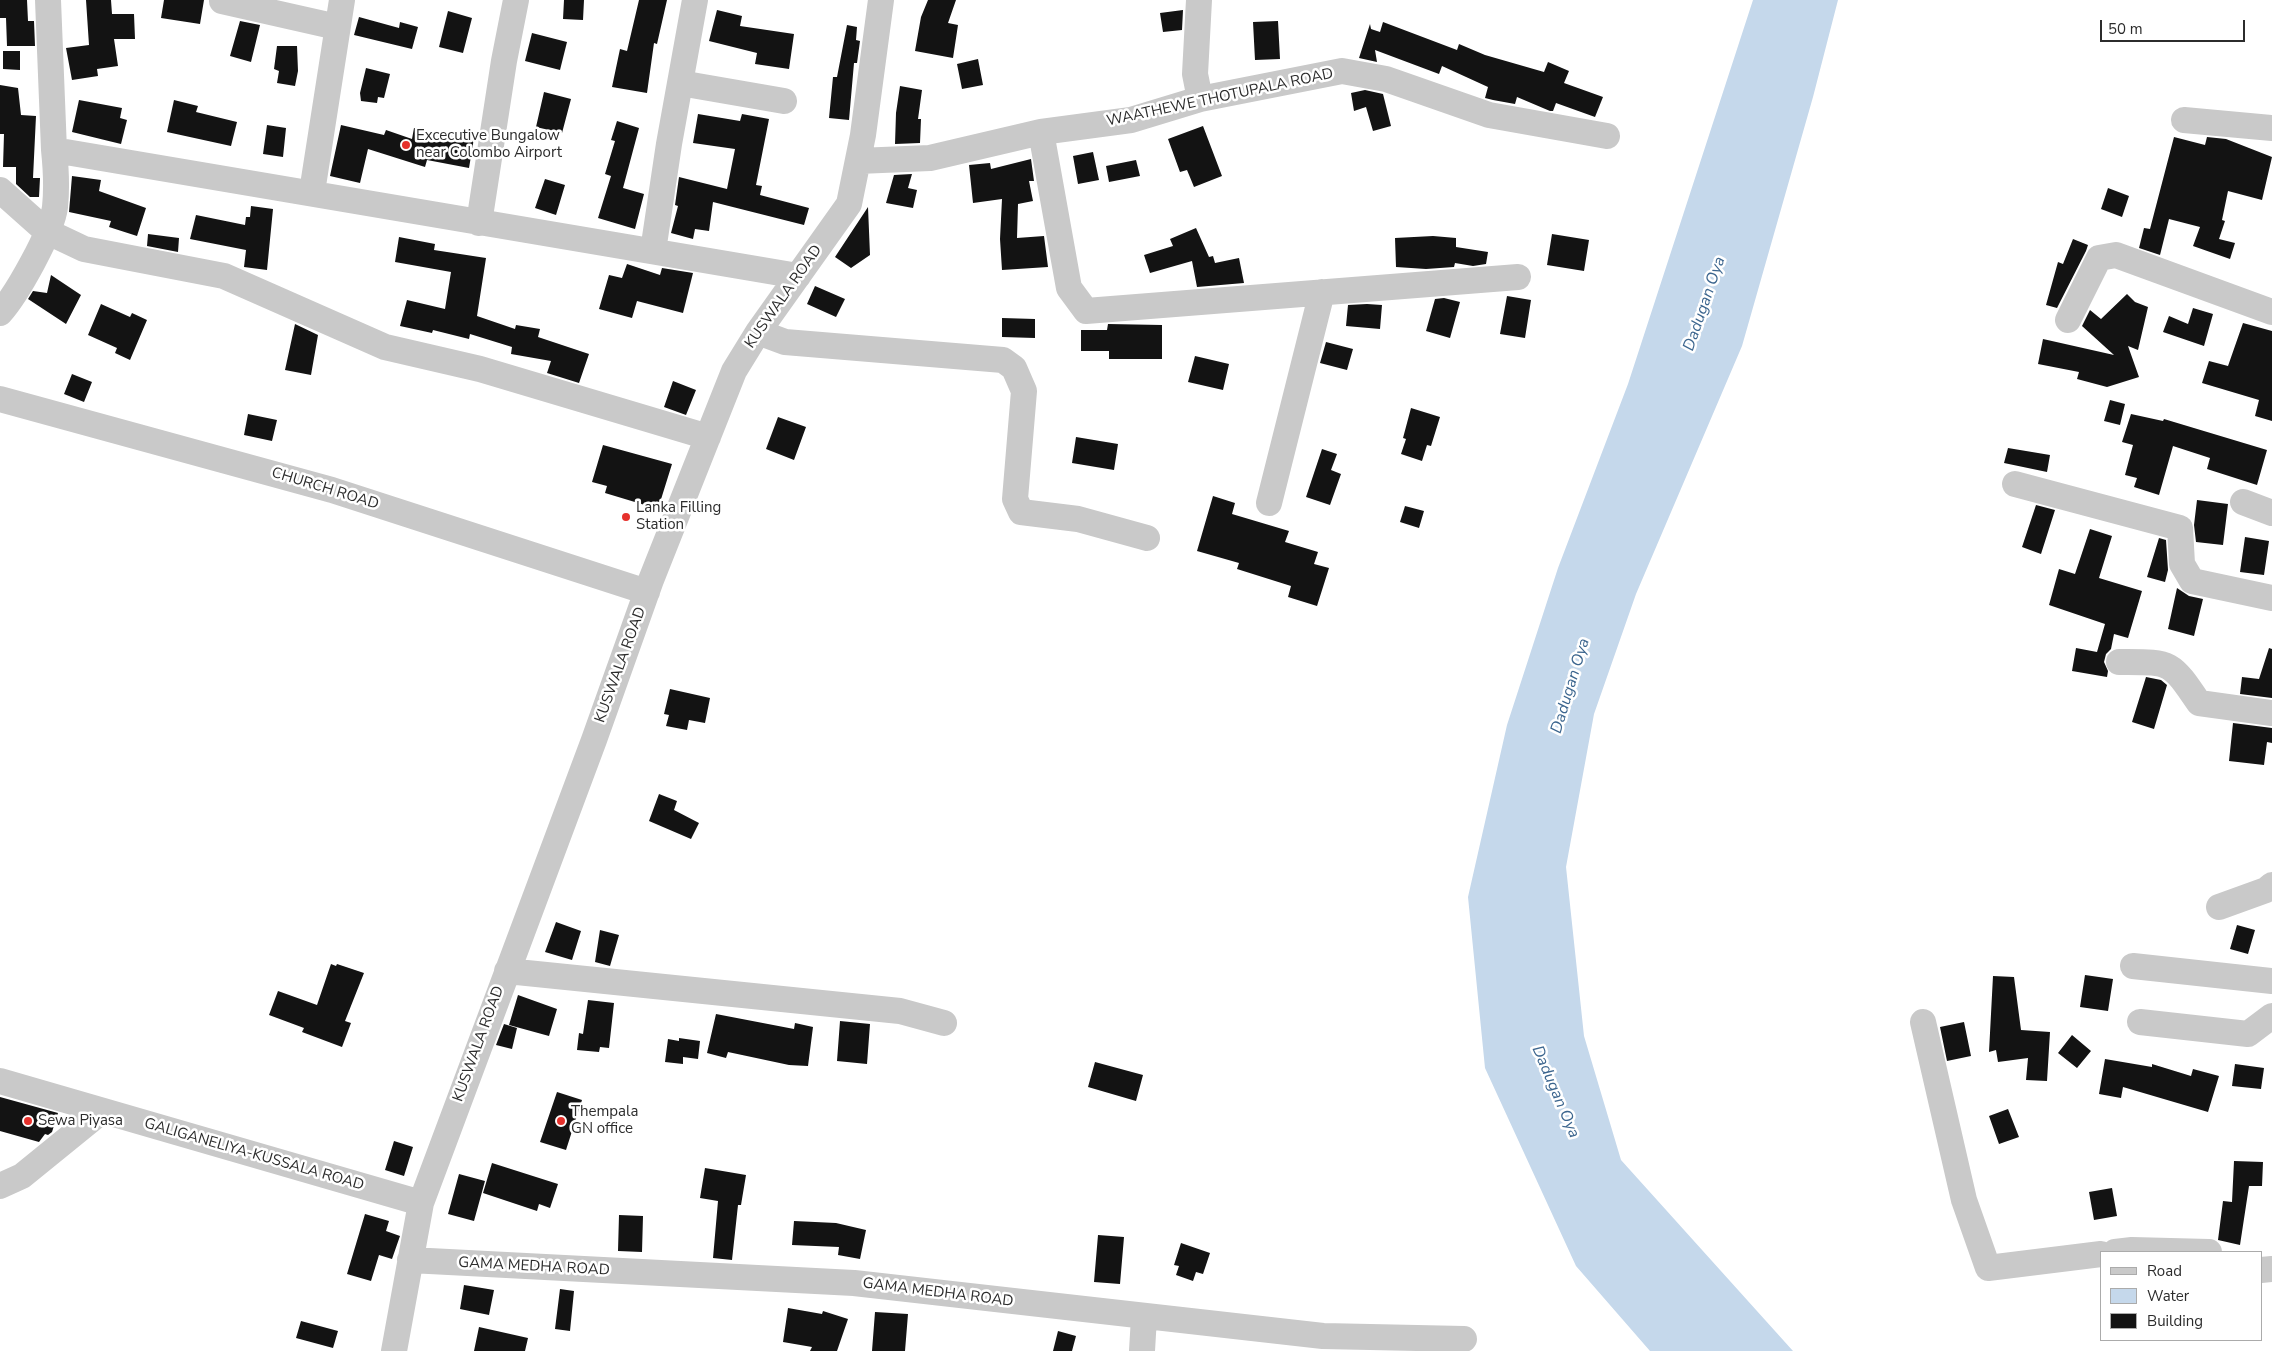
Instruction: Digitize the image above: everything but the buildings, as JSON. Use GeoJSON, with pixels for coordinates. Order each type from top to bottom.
{"type":"FeatureCollection","features":[{"type":"Feature","properties":{"kind":"street"},"geometry":{"type":"LineString","coordinates":[[0,313],[30,266],[55,210],[56,175],[48,0]]}},
{"type":"Feature","properties":{"kind":"street"},"geometry":{"type":"LineString","coordinates":[[312,192],[342,0]]}},
{"type":"Feature","properties":{"kind":"street"},"geometry":{"type":"LineString","coordinates":[[479,223],[516,0]]}},
{"type":"Feature","properties":{"kind":"street"},"geometry":{"type":"LineString","coordinates":[[653,251],[695,0]]}},
{"type":"Feature","properties":{"kind":"street","name":"KUSWALA ROAD"},"geometry":{"type":"LineString","coordinates":[[394,1351],[421,1203],[594,740],[647,592],[734,371],[758,332],[849,204],[858,161],[881,0]]}},
{"type":"Feature","properties":{"kind":"street"},"geometry":{"type":"LineString","coordinates":[[1199,0],[1195,74],[1200,99]]}},
{"type":"Feature","properties":{"kind":"street"},"geometry":{"type":"LineString","coordinates":[[222,1],[337,27]]}},
{"type":"Feature","properties":{"kind":"street","name":"WAATHEWE THOTUPALA ROAD"},"geometry":{"type":"LineString","coordinates":[[858,161],[930,158],[1040,132],[1131,120],[1200,99],[1342,71],[1386,79],[1489,114],[1607,136]]}},
{"type":"Feature","properties":{"kind":"street"},"geometry":{"type":"LineString","coordinates":[[680,83],[784,101]]}},
{"type":"Feature","properties":{"kind":"street"},"geometry":{"type":"LineString","coordinates":[[2184,120],[2272,128]]}},
{"type":"Feature","properties":{"kind":"street"},"geometry":{"type":"LineString","coordinates":[[1040,132],[1069,288],[1086,311],[1518,277]]}},
{"type":"Feature","properties":{"kind":"street"},"geometry":{"type":"LineString","coordinates":[[54,150],[312,192],[479,223],[798,276]]}},
{"type":"Feature","properties":{"kind":"street"},"geometry":{"type":"LineString","coordinates":[[0,190],[46,231],[84,249],[224,276],[385,347],[480,369],[708,437]]}},
{"type":"Feature","properties":{"kind":"street"},"geometry":{"type":"LineString","coordinates":[[2068,320],[2098,258],[2116,255],[2272,312]]}},
{"type":"Feature","properties":{"kind":"street"},"geometry":{"type":"LineString","coordinates":[[1269,503],[1322,292]]}},
{"type":"Feature","properties":{"kind":"street"},"geometry":{"type":"LineString","coordinates":[[758,332],[785,342],[1003,360],[1014,368],[1024,392],[1015,499],[1022,512],[1078,519],[1147,538]]}},
{"type":"Feature","properties":{"kind":"street","name":"CHURCH ROAD"},"geometry":{"type":"LineString","coordinates":[[0,399],[332,490],[647,592]]}},
{"type":"Feature","properties":{"kind":"street"},"geometry":{"type":"LineString","coordinates":[[2015,484],[2180,528],[2182,564],[2192,581],[2272,598]]}},
{"type":"Feature","properties":{"kind":"street"},"geometry":{"type":"LineString","coordinates":[[2243,502],[2272,513]]}},
{"type":"Feature","properties":{"kind":"street"},"geometry":{"type":"LineString","coordinates":[[2119,662],[2161,662],[2178,672],[2199,703],[2272,713]]}},
{"type":"Feature","properties":{"kind":"street"},"geometry":{"type":"LineString","coordinates":[[2219,907],[2266,890],[2272,885]]}},
{"type":"Feature","properties":{"kind":"street"},"geometry":{"type":"LineString","coordinates":[[2133,966],[2272,981]]}},
{"type":"Feature","properties":{"kind":"street"},"geometry":{"type":"LineString","coordinates":[[507,971],[900,1011],[944,1023]]}},
{"type":"Feature","properties":{"kind":"street"},"geometry":{"type":"LineString","coordinates":[[2140,1022],[2248,1034],[2272,1016]]}},
{"type":"Feature","properties":{"kind":"street"},"geometry":{"type":"LineString","coordinates":[[1923,1022],[1964,1200],[1988,1268],[2100,1254]]}},
{"type":"Feature","properties":{"kind":"street","name":"GALIGANELIYA-KUSSALA ROAD"},"geometry":{"type":"LineString","coordinates":[[0,1081],[421,1203]]}},
{"type":"Feature","properties":{"kind":"street"},"geometry":{"type":"LineString","coordinates":[[0,1186],[22,1176],[102,1111]]}},
{"type":"Feature","properties":{"kind":"street"},"geometry":{"type":"LineString","coordinates":[[2124,1251],[2170,1251]]}},
{"type":"Feature","properties":{"kind":"street","name":"GAMA MEDHA ROAD"},"geometry":{"type":"LineString","coordinates":[[410,1260],[854,1283],[1323,1336],[1464,1339]]}},
{"type":"Feature","properties":{"kind":"street"},"geometry":{"type":"LineString","coordinates":[[1142,1351],[1144,1317]]}},
{"type":"Feature","properties":{"kind":"water","name":"Dadugan Oya"},"geometry":{"type":"Polygon","coordinates":[[[1753,0],[1838,0],[1813,97],[1742,346],[1636,594],[1594,714],[1566,867],[1584,1036],[1621,1160],[1793,1351],[1650,1351],[1576,1266],[1485,1068],[1468,897],[1507,725],[1558,568],[1628,384],[1753,0]]]}},
{"type":"Feature","properties":{"kind":"place","name":"Excecutive Bungalow near Colombo Airport"},"geometry":{"type":"Point","coordinates":[406,145]}},
{"type":"Feature","properties":{"kind":"place","name":"Lanka Filling Station"},"geometry":{"type":"Point","coordinates":[626,517]}},
{"type":"Feature","properties":{"kind":"place","name":"Sewa Piyasa"},"geometry":{"type":"Point","coordinates":[28,1121]}},
{"type":"Feature","properties":{"kind":"place","name":"Thempala GN office"},"geometry":{"type":"Point","coordinates":[561,1121]}}]}
